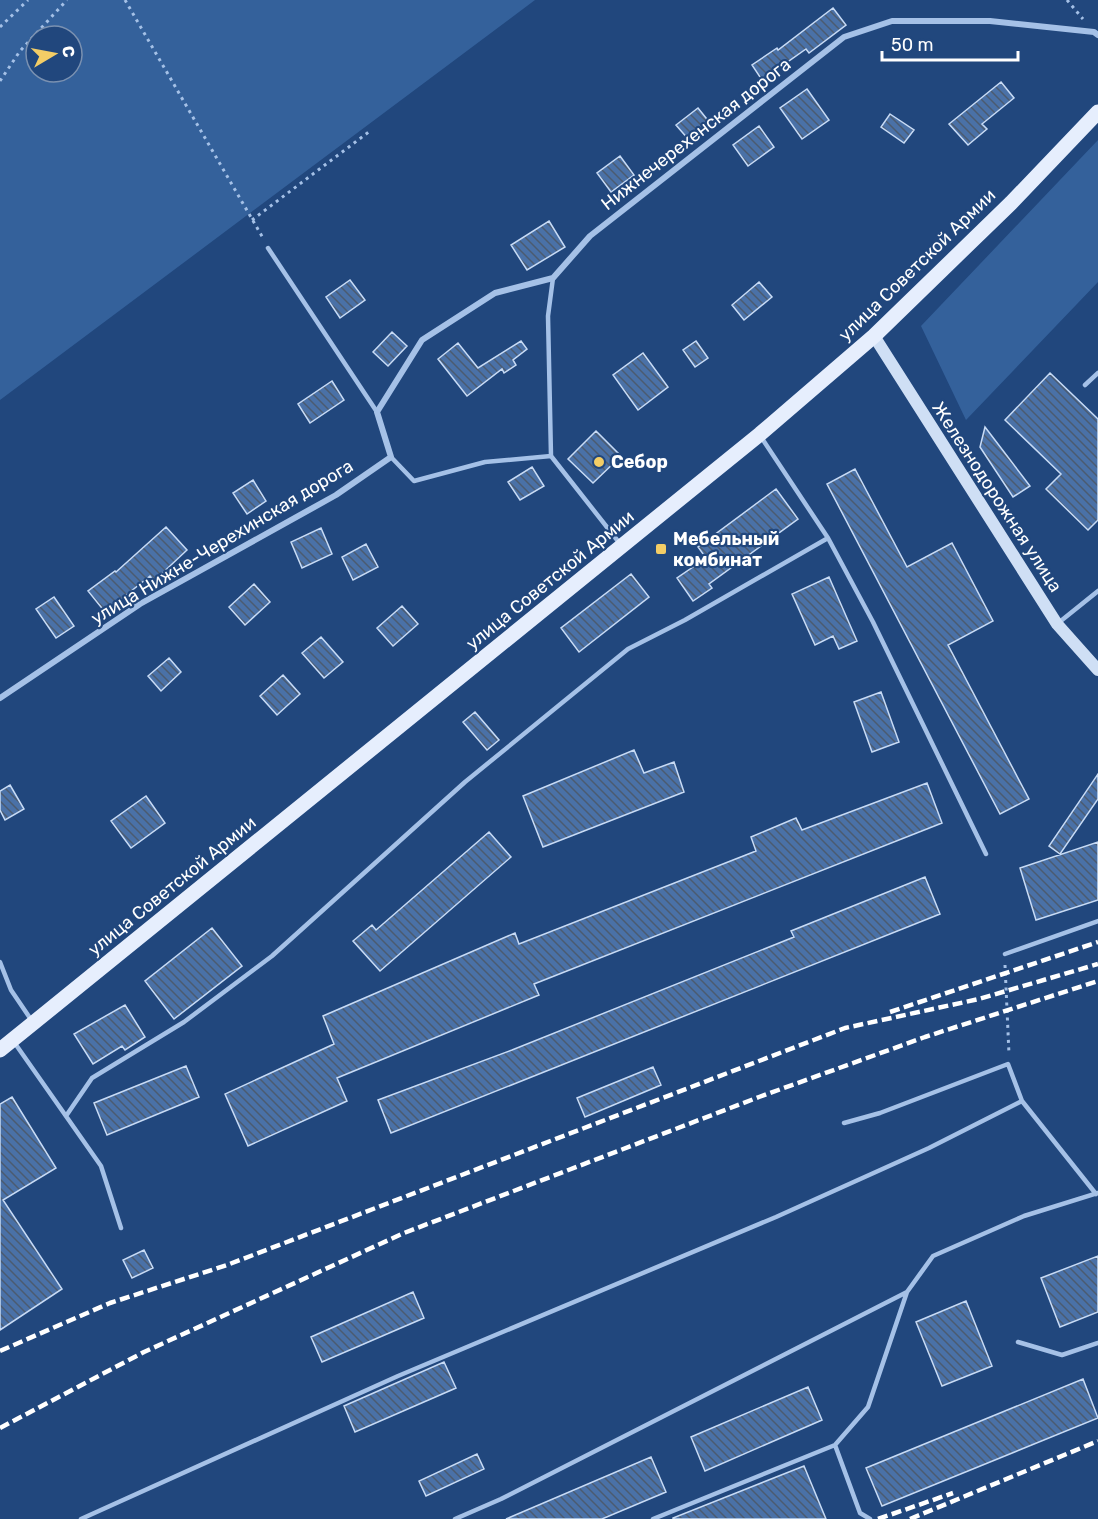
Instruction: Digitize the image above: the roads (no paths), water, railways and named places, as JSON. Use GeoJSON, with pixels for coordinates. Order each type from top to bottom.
{"type":"FeatureCollection","features":[{"type":"Feature","properties":{"kind":"main road","name":"улица Советской Армии"},"geometry":{"type":"LineString","coordinates":[[6,1045],[760,434],[874,336],[1011,202],[1098,112]]}},
{"type":"Feature","properties":{"kind":"street","name":"Нижнечерехенская дорога"},"geometry":{"type":"LineString","coordinates":[[554,278],[590,236],[844,37],[892,21],[990,21],[1096,34]]}},
{"type":"Feature","properties":{"kind":"street"},"geometry":{"type":"LineString","coordinates":[[391,457],[377,412],[422,340],[495,293],[554,278]]}},
{"type":"Feature","properties":{"kind":"street","name":"Железнодорожная улица"},"geometry":{"type":"LineString","coordinates":[[874,336],[1057,624],[1098,670]]}},
{"type":"Feature","properties":{"kind":"street","name":"улица Нижне-Черехинская дорога"},"geometry":{"type":"LineString","coordinates":[[0,698],[140,604],[336,495],[391,457]]}},
{"type":"Feature","properties":{"kind":"lane"},"geometry":{"type":"LineString","coordinates":[[268,248],[377,412]]}},
{"type":"Feature","properties":{"kind":"lane"},"geometry":{"type":"LineString","coordinates":[[554,278],[548,316],[551,456],[623,547]]}},
{"type":"Feature","properties":{"kind":"lane"},"geometry":{"type":"LineString","coordinates":[[1085,385],[1098,374]]}},
{"type":"Feature","properties":{"kind":"lane"},"geometry":{"type":"LineString","coordinates":[[760,434],[828,538],[873,622],[986,854]]}},
{"type":"Feature","properties":{"kind":"lane"},"geometry":{"type":"LineString","coordinates":[[391,457],[414,481],[485,462],[551,456]]}},
{"type":"Feature","properties":{"kind":"lane"},"geometry":{"type":"LineString","coordinates":[[66,1116],[92,1078],[184,1022],[272,956],[465,782],[628,649],[828,538]]}},
{"type":"Feature","properties":{"kind":"lane"},"geometry":{"type":"LineString","coordinates":[[1057,624],[1098,591]]}},
{"type":"Feature","properties":{"kind":"lane"},"geometry":{"type":"LineString","coordinates":[[1005,954],[1098,921]]}},
{"type":"Feature","properties":{"kind":"lane"},"geometry":{"type":"LineString","coordinates":[[0,962],[11,990],[33,1023]]}},
{"type":"Feature","properties":{"kind":"lane"},"geometry":{"type":"LineString","coordinates":[[6,1045],[66,1116],[101,1166],[121,1228]]}},
{"type":"Feature","properties":{"kind":"lane"},"geometry":{"type":"LineString","coordinates":[[653,1519],[835,1445],[868,1407],[907,1292],[933,1256],[1024,1216],[1097,1193],[1022,1101],[1008,1064],[880,1113],[844,1123]]}},
{"type":"Feature","properties":{"kind":"lane"},"geometry":{"type":"LineString","coordinates":[[81,1519],[398,1376],[776,1217],[929,1148],[1022,1101]]}},
{"type":"Feature","properties":{"kind":"lane"},"geometry":{"type":"LineString","coordinates":[[455,1519],[501,1499],[907,1292]]}},
{"type":"Feature","properties":{"kind":"lane"},"geometry":{"type":"LineString","coordinates":[[1018,1342],[1062,1355],[1098,1343]]}},
{"type":"Feature","properties":{"kind":"lane"},"geometry":{"type":"LineString","coordinates":[[835,1445],[860,1513],[870,1519]]}},
{"type":"Feature","properties":{"kind":"railway"},"geometry":{"type":"LineString","coordinates":[[890,1012],[1098,942]]}},
{"type":"Feature","properties":{"kind":"railway"},"geometry":{"type":"LineString","coordinates":[[0,1351],[110,1303],[227,1265],[845,1028],[979,999],[1098,964]]}},
{"type":"Feature","properties":{"kind":"railway"},"geometry":{"type":"LineString","coordinates":[[0,1428],[144,1352],[404,1233],[759,1097],[925,1037],[1098,981]]}},
{"type":"Feature","properties":{"kind":"railway"},"geometry":{"type":"LineString","coordinates":[[910,1519],[1098,1441]]}},
{"type":"Feature","properties":{"kind":"railway"},"geometry":{"type":"LineString","coordinates":[[878,1519],[953,1493]]}},
{"type":"Feature","properties":{"kind":"place","name":"Себор"},"geometry":{"type":"Point","coordinates":[599,462]}},
{"type":"Feature","properties":{"kind":"place","name":"Мебельный комбинат"},"geometry":{"type":"Point","coordinates":[661,549]}}]}
